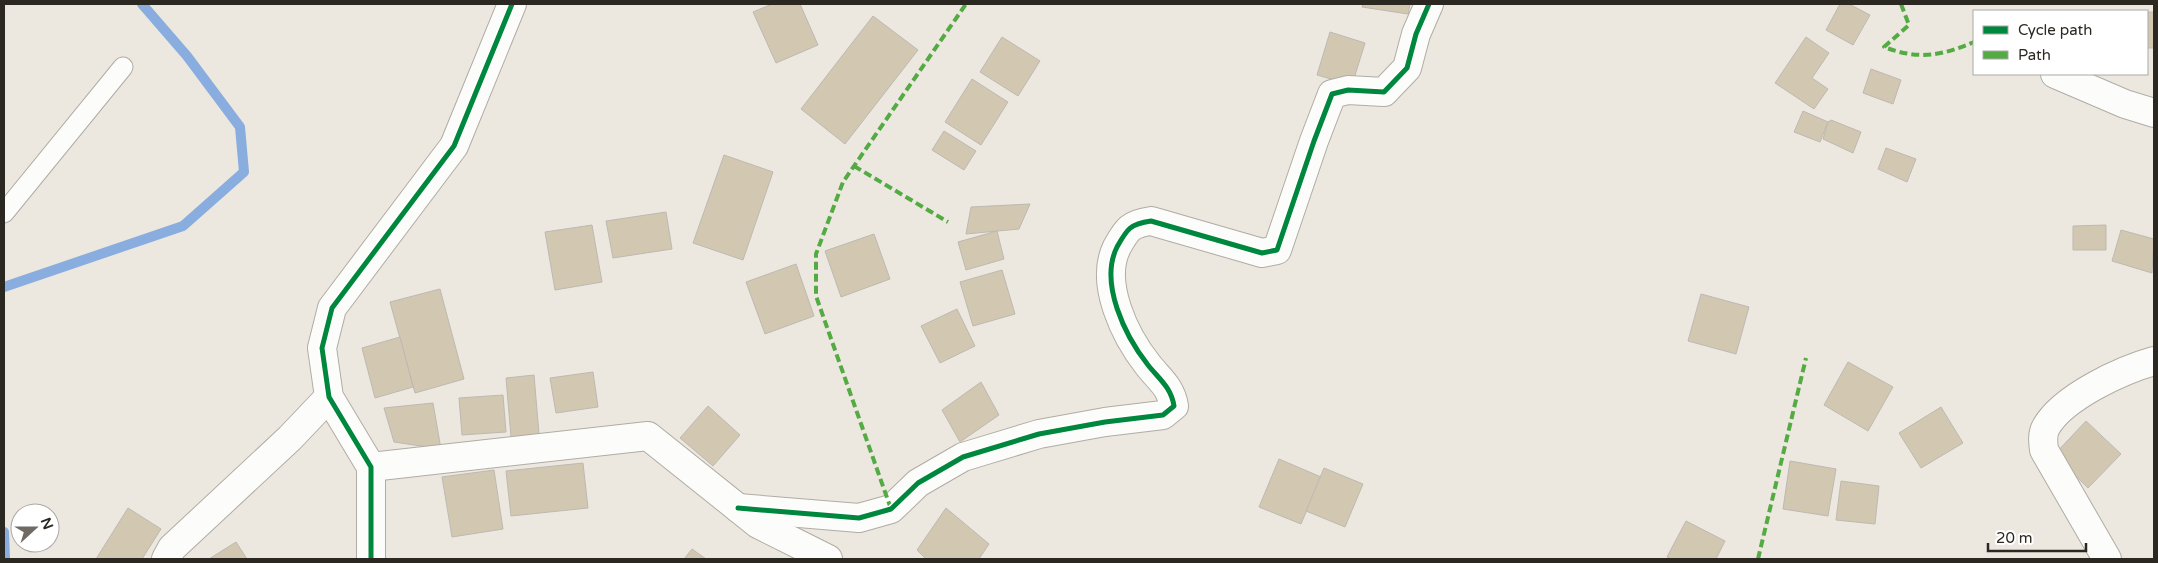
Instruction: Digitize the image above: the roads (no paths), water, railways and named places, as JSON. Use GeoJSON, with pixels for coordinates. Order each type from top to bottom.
{"type":"FeatureCollection","features":[{"type":"Feature","properties":{"kind":"street"},"geometry":{"type":"LineString","coordinates":[[738,508],[859,518],[891,508],[918,483],[963,457],[1039,434],[1105,422],[1163,415],[1174,406],[1172,393],[1146,363],[1120,319],[1111,280],[1112,257],[1124,235],[1136,223],[1151,222],[1262,253],[1277,250],[1332,94],[1348,90],[1384,92],[1396,82],[1408,68],[1416,34],[1429,4]]}},
{"type":"Feature","properties":{"kind":"street"},"geometry":{"type":"LineString","coordinates":[[371,559],[371,467],[329,397],[322,348],[332,308],[454,146],[507,9]]}},
{"type":"Feature","properties":{"kind":"street"},"geometry":{"type":"LineString","coordinates":[[2057,75],[2126,104],[2154,113]]}},
{"type":"Feature","properties":{"kind":"street"},"geometry":{"type":"LineString","coordinates":[[2106,559],[2044,450],[2043,437],[2046,428],[2055,416],[2075,398],[2102,383],[2154,361]]}},
{"type":"Feature","properties":{"kind":"street"},"geometry":{"type":"LineString","coordinates":[[166,559],[172,548],[290,438],[329,397]]}},
{"type":"Feature","properties":{"kind":"street"},"geometry":{"type":"LineString","coordinates":[[371,467],[648,436],[758,524],[828,559]]}},
{"type":"Feature","properties":{"kind":"lane"},"geometry":{"type":"LineString","coordinates":[[4,214],[123,67]]}},
{"type":"Feature","properties":{"kind":"waterway"},"geometry":{"type":"LineString","coordinates":[[4,287],[183,226],[244,172],[240,127],[187,56],[142,4]]}},
{"type":"Feature","properties":{"kind":"waterway"},"geometry":{"type":"LineString","coordinates":[[4,532],[5,559]]}}]}
